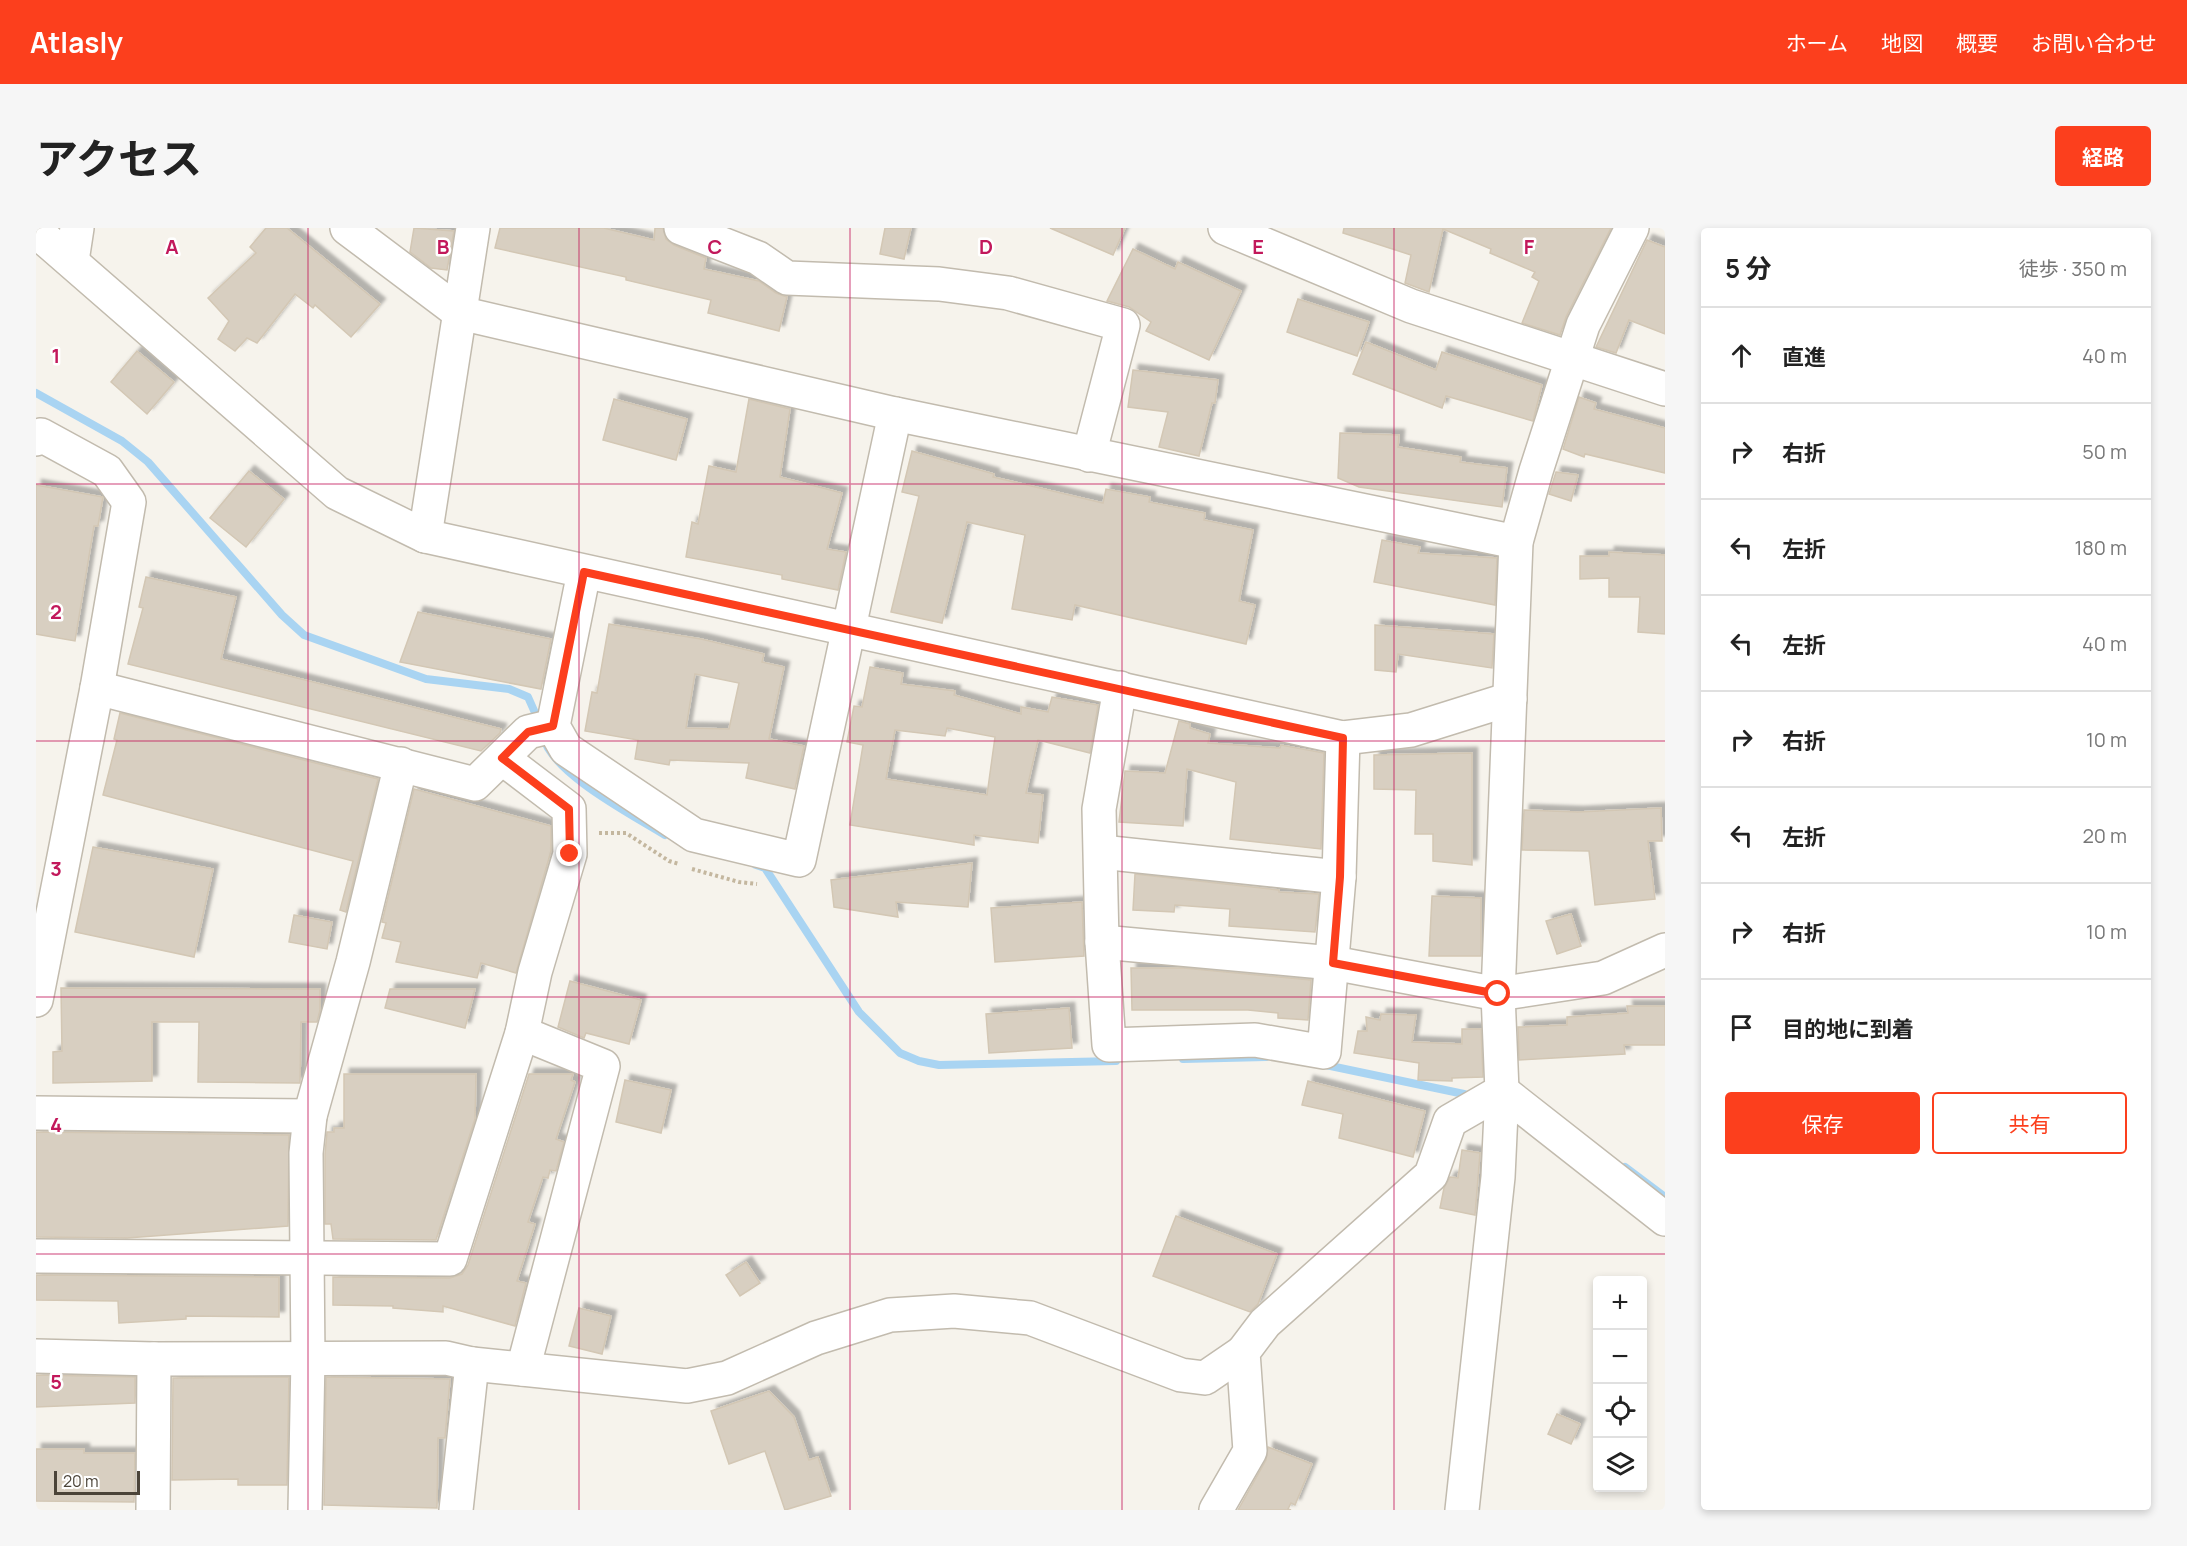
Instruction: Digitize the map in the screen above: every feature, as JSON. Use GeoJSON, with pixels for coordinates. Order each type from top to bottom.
{"type":"FeatureCollection","features":[{"type":"Feature","properties":{"kind":"street"},"geometry":{"type":"LineString","coordinates":[[72,261],[77,228]]}},
{"type":"Feature","properties":{"kind":"street"},"geometry":{"type":"LineString","coordinates":[[347,228],[460,312],[895,414],[1516,542]]}},
{"type":"Feature","properties":{"kind":"street"},"geometry":{"type":"LineString","coordinates":[[425,536],[473,228]]}},
{"type":"Feature","properties":{"kind":"street"},"geometry":{"type":"LineString","coordinates":[[681,228],[758,258],[787,278],[939,284],[1008,293],[1123,325],[1089,455]]}},
{"type":"Feature","properties":{"kind":"street"},"geometry":{"type":"LineString","coordinates":[[1225,228],[1411,306],[1665,389]]}},
{"type":"Feature","properties":{"kind":"street"},"geometry":{"type":"LineString","coordinates":[[1462,1510],[1498,1177],[1502,1091],[1498,994],[1516,542],[1536,471],[1583,325],[1632,228]]}},
{"type":"Feature","properties":{"kind":"street"},"geometry":{"type":"LineString","coordinates":[[36,231],[337,492],[425,536],[1343,738],[1411,729],[1510,699]]}},
{"type":"Feature","properties":{"kind":"street"},"geometry":{"type":"LineString","coordinates":[[541,729],[694,835],[799,860],[851,629],[895,414]]}},
{"type":"Feature","properties":{"kind":"street"},"geometry":{"type":"LineString","coordinates":[[36,439],[40,435],[107,471],[129,502],[97,688],[36,1000]]}},
{"type":"Feature","properties":{"kind":"street"},"geometry":{"type":"LineString","coordinates":[[97,688],[475,784],[502,758],[541,729],[584,572]]}},
{"type":"Feature","properties":{"kind":"street"},"geometry":{"type":"LineString","coordinates":[[1120,688],[1099,809],[1102,942],[1109,1045],[1255,1040],[1324,1052],[1340,877],[1343,738]]}},
{"type":"Feature","properties":{"kind":"street"},"geometry":{"type":"LineString","coordinates":[[36,1256],[450,1259],[522,1032],[535,972],[570,854],[569,809],[502,758]]}},
{"type":"Feature","properties":{"kind":"street"},"geometry":{"type":"LineString","coordinates":[[304,1510],[308,1358],[306,1153],[310,1116],[353,962],[401,764]]}},
{"type":"Feature","properties":{"kind":"street"},"geometry":{"type":"LineString","coordinates":[[1101,852],[1340,877]]}},
{"type":"Feature","properties":{"kind":"street"},"geometry":{"type":"LineString","coordinates":[[1102,942],[1333,963],[1498,994],[1603,978],[1665,950]]}},
{"type":"Feature","properties":{"kind":"street"},"geometry":{"type":"LineString","coordinates":[[522,1032],[603,1066],[523,1369]]}},
{"type":"Feature","properties":{"kind":"street"},"geometry":{"type":"LineString","coordinates":[[1502,1091],[1665,1219]]}},
{"type":"Feature","properties":{"kind":"street"},"geometry":{"type":"LineString","coordinates":[[36,1356],[154,1359],[446,1358],[472,1364],[687,1386],[727,1378],[816,1338],[890,1315],[954,1311],[1030,1318],[1180,1375],[1205,1378],[1243,1352],[1265,1323],[1431,1175],[1450,1121],[1502,1091]]}},
{"type":"Feature","properties":{"kind":"street"},"geometry":{"type":"LineString","coordinates":[[36,1113],[310,1116]]}},
{"type":"Feature","properties":{"kind":"street"},"geometry":{"type":"LineString","coordinates":[[1216,1510],[1250,1451],[1243,1352]]}},
{"type":"Feature","properties":{"kind":"street"},"geometry":{"type":"LineString","coordinates":[[153,1510],[154,1359]]}},
{"type":"Feature","properties":{"kind":"street"},"geometry":{"type":"LineString","coordinates":[[456,1510],[472,1364]]}},
{"type":"Feature","properties":{"kind":"path"},"geometry":{"type":"LineString","coordinates":[[570,854],[599,833],[626,832],[669,861],[680,864]]}},
{"type":"Feature","properties":{"kind":"path"},"geometry":{"type":"LineString","coordinates":[[691,868],[739,882],[767,884]]}},
{"type":"Feature","properties":{"kind":"building"},"geometry":{"type":"Polygon","coordinates":[[[266,228],[287,228],[380,304],[351,337],[315,305],[313,308],[295,294],[257,343],[247,338],[235,351],[218,339],[229,321],[208,298],[256,253],[250,247],[266,228]]]}},
{"type":"Feature","properties":{"kind":"building"},"geometry":{"type":"Polygon","coordinates":[[[414,228],[454,231],[447,270],[431,268],[410,252],[414,228]]]}},
{"type":"Feature","properties":{"kind":"building"},"geometry":{"type":"Polygon","coordinates":[[[500,228],[604,228],[654,240],[655,228],[663,228],[666,239],[674,245],[706,258],[704,269],[759,281],[776,293],[787,297],[779,331],[708,313],[711,300],[626,280],[626,277],[495,248],[500,228]]]}},
{"type":"Feature","properties":{"kind":"building"},"geometry":{"type":"Polygon","coordinates":[[[885,228],[911,228],[904,259],[880,254],[885,228]]]}},
{"type":"Feature","properties":{"kind":"building"},"geometry":{"type":"Polygon","coordinates":[[[1050,228],[1125,228],[1113,255],[1050,228]]]}},
{"type":"Feature","properties":{"kind":"building"},"geometry":{"type":"Polygon","coordinates":[[[1344,228],[1611,228],[1566,317],[1560,335],[1522,323],[1539,281],[1532,277],[1535,272],[1490,253],[1491,249],[1443,229],[1429,292],[1405,283],[1411,255],[1343,233],[1344,228]]]}},
{"type":"Feature","properties":{"kind":"building"},"geometry":{"type":"Polygon","coordinates":[[[1647,240],[1665,247],[1665,334],[1629,320],[1616,353],[1596,347],[1647,240]]]}},
{"type":"Feature","properties":{"kind":"building"},"geometry":{"type":"Polygon","coordinates":[[[1133,249],[1175,269],[1178,262],[1241,291],[1209,360],[1146,331],[1151,322],[1129,307],[1107,301],[1133,249]]]}},
{"type":"Feature","properties":{"kind":"building"},"geometry":{"type":"Polygon","coordinates":[[[1298,299],[1369,322],[1357,356],[1287,332],[1298,299]]]}},
{"type":"Feature","properties":{"kind":"building"},"geometry":{"type":"Polygon","coordinates":[[[1366,342],[1436,370],[1442,352],[1542,385],[1533,421],[1446,396],[1442,408],[1353,374],[1366,342]]]}},
{"type":"Feature","properties":{"kind":"building"},"geometry":{"type":"Polygon","coordinates":[[[137,351],[174,382],[147,414],[111,382],[137,351]]]}},
{"type":"Feature","properties":{"kind":"building"},"geometry":{"type":"Polygon","coordinates":[[[1133,370],[1218,380],[1215,403],[1212,403],[1199,456],[1159,447],[1168,412],[1128,407],[1133,370]]]}},
{"type":"Feature","properties":{"kind":"building"},"geometry":{"type":"Polygon","coordinates":[[[1579,397],[1596,403],[1594,409],[1665,428],[1665,473],[1585,454],[1584,457],[1563,449],[1579,397]]]}},
{"type":"Feature","properties":{"kind":"building"},"geometry":{"type":"Polygon","coordinates":[[[614,399],[687,419],[676,460],[603,440],[614,399]]]}},
{"type":"Feature","properties":{"kind":"building"},"geometry":{"type":"Polygon","coordinates":[[[749,399],[790,409],[780,477],[842,493],[827,549],[846,552],[838,590],[782,579],[782,575],[686,557],[692,522],[698,524],[709,466],[736,472],[749,399]]]}},
{"type":"Feature","properties":{"kind":"building"},"geometry":{"type":"Polygon","coordinates":[[[1340,433],[1399,435],[1398,447],[1461,457],[1460,462],[1507,468],[1502,507],[1359,487],[1338,478],[1340,433]]]}},
{"type":"Feature","properties":{"kind":"building"},"geometry":{"type":"Polygon","coordinates":[[[912,451],[994,474],[993,477],[1103,503],[1106,489],[1150,497],[1149,502],[1205,513],[1204,520],[1253,530],[1239,601],[1255,605],[1246,644],[1075,605],[1072,620],[1012,609],[1025,535],[967,522],[942,623],[891,612],[919,496],[902,492],[912,451]]]}},
{"type":"Feature","properties":{"kind":"building"},"geometry":{"type":"Polygon","coordinates":[[[249,471],[284,499],[246,547],[210,518],[249,471]]]}},
{"type":"Feature","properties":{"kind":"building"},"geometry":{"type":"Polygon","coordinates":[[[1556,472],[1578,475],[1571,501],[1549,494],[1556,472]]]}},
{"type":"Feature","properties":{"kind":"building"},"geometry":{"type":"Polygon","coordinates":[[[36,485],[103,497],[98,526],[94,526],[75,641],[36,634],[36,485]]]}},
{"type":"Feature","properties":{"kind":"building"},"geometry":{"type":"Polygon","coordinates":[[[1382,540],[1420,547],[1418,553],[1497,558],[1495,605],[1374,582],[1382,540]]]}},
{"type":"Feature","properties":{"kind":"building"},"geometry":{"type":"Polygon","coordinates":[[[1609,552],[1665,555],[1665,634],[1638,632],[1640,597],[1609,597],[1609,578],[1580,579],[1580,556],[1609,556],[1609,552]]]}},
{"type":"Feature","properties":{"kind":"building"},"geometry":{"type":"Polygon","coordinates":[[[146,577],[236,597],[221,659],[501,729],[500,733],[481,751],[128,664],[143,608],[139,607],[146,577]]]}},
{"type":"Feature","properties":{"kind":"building"},"geometry":{"type":"Polygon","coordinates":[[[418,612],[551,639],[541,689],[400,662],[418,612]]]}},
{"type":"Feature","properties":{"kind":"building"},"geometry":{"type":"Polygon","coordinates":[[[609,624],[701,639],[764,654],[762,662],[784,667],[769,739],[804,746],[795,789],[746,778],[749,763],[670,760],[669,765],[635,759],[638,740],[585,731],[592,692],[597,693],[609,624]],[[695,674],[686,728],[729,729],[739,683],[695,674]]]}},
{"type":"Feature","properties":{"kind":"building"},"geometry":{"type":"Polygon","coordinates":[[[1375,625],[1494,634],[1492,668],[1398,654],[1396,672],[1375,670],[1375,625]]]}},
{"type":"Feature","properties":{"kind":"building"},"geometry":{"type":"Polygon","coordinates":[[[870,667],[903,673],[901,684],[955,691],[954,695],[1021,714],[1021,707],[1048,712],[1052,697],[1098,705],[1090,753],[1038,740],[1026,793],[1043,795],[1038,843],[974,835],[974,845],[850,825],[863,745],[847,742],[854,706],[862,707],[870,667]],[[947,728],[945,736],[895,730],[886,779],[987,795],[995,737],[947,728]]]}},
{"type":"Feature","properties":{"kind":"building"},"geometry":{"type":"Polygon","coordinates":[[[120,713],[378,779],[346,912],[340,910],[353,861],[103,795],[117,740],[114,739],[120,713]]]}},
{"type":"Feature","properties":{"kind":"building"},"geometry":{"type":"Polygon","coordinates":[[[1179,721],[1190,724],[1190,728],[1210,734],[1208,743],[1280,748],[1281,745],[1324,753],[1321,849],[1230,839],[1236,782],[1187,769],[1183,826],[1119,822],[1125,771],[1165,773],[1179,721]]]}},
{"type":"Feature","properties":{"kind":"building"},"geometry":{"type":"Polygon","coordinates":[[[1472,753],[1472,865],[1433,861],[1433,834],[1415,834],[1416,790],[1374,789],[1374,755],[1472,753]]]}},
{"type":"Feature","properties":{"kind":"building"},"geometry":{"type":"Polygon","coordinates":[[[414,789],[551,826],[551,851],[516,973],[481,963],[477,978],[396,962],[401,942],[382,938],[386,923],[382,922],[414,789]]]}},
{"type":"Feature","properties":{"kind":"building"},"geometry":{"type":"Polygon","coordinates":[[[1661,808],[1662,841],[1648,841],[1655,899],[1595,905],[1589,851],[1522,850],[1524,810],[1578,812],[1661,808]]]}},
{"type":"Feature","properties":{"kind":"building"},"geometry":{"type":"Polygon","coordinates":[[[93,847],[213,869],[194,957],[75,932],[93,847]]]}},
{"type":"Feature","properties":{"kind":"building"},"geometry":{"type":"Polygon","coordinates":[[[972,863],[968,907],[896,902],[898,917],[834,907],[831,880],[972,863]]]}},
{"type":"Feature","properties":{"kind":"building"},"geometry":{"type":"Polygon","coordinates":[[[1135,874],[1279,890],[1279,892],[1319,894],[1315,932],[1229,926],[1230,909],[1175,905],[1174,912],[1133,910],[1135,874]]]}},
{"type":"Feature","properties":{"kind":"building"},"geometry":{"type":"Polygon","coordinates":[[[1432,896],[1481,898],[1481,956],[1429,956],[1432,896]]]}},
{"type":"Feature","properties":{"kind":"building"},"geometry":{"type":"Polygon","coordinates":[[[1082,902],[1084,956],[995,962],[991,908],[1082,902]]]}},
{"type":"Feature","properties":{"kind":"building"},"geometry":{"type":"Polygon","coordinates":[[[1571,914],[1581,946],[1557,954],[1546,921],[1571,914]]]}},
{"type":"Feature","properties":{"kind":"building"},"geometry":{"type":"Polygon","coordinates":[[[294,915],[332,922],[327,949],[289,942],[294,915]]]}},
{"type":"Feature","properties":{"kind":"building"},"geometry":{"type":"Polygon","coordinates":[[[1131,968],[1184,968],[1311,980],[1308,1020],[1278,1018],[1278,1013],[1248,1010],[1132,1010],[1131,968]]]}},
{"type":"Feature","properties":{"kind":"building"},"geometry":{"type":"Polygon","coordinates":[[[570,981],[641,1000],[629,1044],[586,1033],[584,1038],[558,1027],[570,981]]]}},
{"type":"Feature","properties":{"kind":"building"},"geometry":{"type":"Polygon","coordinates":[[[61,988],[320,989],[320,1010],[317,1022],[301,1022],[300,1083],[198,1082],[199,1022],[152,1022],[152,1081],[53,1083],[53,1052],[62,1051],[61,988]]]}},
{"type":"Feature","properties":{"kind":"building"},"geometry":{"type":"Polygon","coordinates":[[[390,989],[475,989],[465,1028],[385,1008],[390,989]]]}},
{"type":"Feature","properties":{"kind":"building"},"geometry":{"type":"Polygon","coordinates":[[[1627,1006],[1665,1006],[1665,1045],[1624,1045],[1625,1054],[1519,1060],[1518,1027],[1567,1025],[1567,1017],[1628,1013],[1627,1006]]]}},
{"type":"Feature","properties":{"kind":"building"},"geometry":{"type":"Polygon","coordinates":[[[1069,1008],[1072,1048],[989,1053],[986,1014],[1069,1008]]]}},
{"type":"Feature","properties":{"kind":"building"},"geometry":{"type":"Polygon","coordinates":[[[1381,1014],[1416,1015],[1412,1042],[1462,1044],[1462,1029],[1481,1029],[1483,1077],[1452,1078],[1452,1081],[1418,1080],[1419,1063],[1354,1053],[1358,1031],[1367,1031],[1366,1017],[1380,1020],[1381,1014]]]}},
{"type":"Feature","properties":{"kind":"building"},"geometry":{"type":"Polygon","coordinates":[[[344,1074],[476,1074],[475,1119],[436,1240],[333,1239],[331,1224],[325,1224],[325,1154],[327,1132],[334,1132],[334,1128],[344,1128],[344,1074]]]}},
{"type":"Feature","properties":{"kind":"building"},"geometry":{"type":"Polygon","coordinates":[[[529,1074],[573,1074],[571,1080],[575,1082],[556,1139],[564,1142],[556,1171],[550,1170],[548,1178],[543,1177],[528,1222],[535,1224],[517,1281],[526,1283],[515,1326],[443,1306],[443,1312],[393,1308],[393,1306],[333,1305],[333,1277],[450,1278],[462,1274],[468,1265],[529,1074]]]}},
{"type":"Feature","properties":{"kind":"building"},"geometry":{"type":"Polygon","coordinates":[[[625,1080],[671,1090],[661,1133],[616,1122],[625,1080]]]}},
{"type":"Feature","properties":{"kind":"building"},"geometry":{"type":"Polygon","coordinates":[[[1308,1081],[1425,1111],[1413,1157],[1339,1138],[1343,1114],[1302,1105],[1308,1081]]]}},
{"type":"Feature","properties":{"kind":"building"},"geometry":{"type":"Polygon","coordinates":[[[36,1132],[289,1135],[288,1226],[127,1238],[36,1237],[36,1132]]]}},
{"type":"Feature","properties":{"kind":"building"},"geometry":{"type":"Polygon","coordinates":[[[1462,1150],[1480,1153],[1475,1215],[1440,1208],[1444,1188],[1450,1177],[1458,1178],[1462,1150]]]}},
{"type":"Feature","properties":{"kind":"building"},"geometry":{"type":"Polygon","coordinates":[[[1176,1216],[1277,1254],[1258,1304],[1250,1312],[1153,1276],[1176,1216]]]}},
{"type":"Feature","properties":{"kind":"building"},"geometry":{"type":"Polygon","coordinates":[[[746,1262],[760,1283],[740,1296],[726,1275],[746,1262]]]}},
{"type":"Feature","properties":{"kind":"building"},"geometry":{"type":"Polygon","coordinates":[[[36,1275],[279,1277],[279,1317],[186,1316],[186,1319],[119,1323],[118,1301],[36,1300],[36,1275]]]}},
{"type":"Feature","properties":{"kind":"building"},"geometry":{"type":"Polygon","coordinates":[[[579,1308],[611,1316],[602,1354],[569,1346],[579,1308]]]}},
{"type":"Feature","properties":{"kind":"building"},"geometry":{"type":"Polygon","coordinates":[[[36,1375],[135,1377],[135,1403],[36,1407],[36,1375]]]}},
{"type":"Feature","properties":{"kind":"building"},"geometry":{"type":"Polygon","coordinates":[[[289,1377],[287,1485],[238,1485],[238,1479],[172,1480],[173,1378],[289,1377]]]}},
{"type":"Feature","properties":{"kind":"building"},"geometry":{"type":"Polygon","coordinates":[[[326,1377],[450,1379],[445,1438],[438,1438],[437,1508],[324,1505],[326,1377]]]}},
{"type":"Feature","properties":{"kind":"building"},"geometry":{"type":"Polygon","coordinates":[[[769,1391],[794,1417],[809,1460],[818,1457],[831,1496],[785,1510],[765,1451],[729,1464],[711,1411],[769,1391]]]}},
{"type":"Feature","properties":{"kind":"building"},"geometry":{"type":"Polygon","coordinates":[[[1557,1414],[1580,1424],[1571,1444],[1548,1434],[1557,1414]]]}},
{"type":"Feature","properties":{"kind":"building"},"geometry":{"type":"Polygon","coordinates":[[[1268,1447],[1312,1464],[1295,1505],[1291,1503],[1288,1509],[1291,1510],[1238,1510],[1266,1460],[1268,1447]]]}},
{"type":"Feature","properties":{"kind":"building"},"geometry":{"type":"Polygon","coordinates":[[[36,1449],[84,1449],[84,1453],[135,1453],[134,1502],[36,1501],[36,1449]]]}},
{"type":"Feature","properties":{"kind":"waterway"},"geometry":{"type":"LineString","coordinates":[[36,393],[122,441],[148,462],[282,615],[304,635],[426,679],[509,689],[528,697],[540,724]]}},
{"type":"Feature","properties":{"kind":"waterway"},"geometry":{"type":"LineString","coordinates":[[543,736],[549,750],[577,778],[614,805],[665,835]]}},
{"type":"Feature","properties":{"kind":"waterway"},"geometry":{"type":"LineString","coordinates":[[756,865],[765,868],[859,1012],[900,1053],[919,1061],[939,1065],[1116,1061]]}},
{"type":"Feature","properties":{"kind":"waterway"},"geometry":{"type":"LineString","coordinates":[[1183,1059],[1266,1057]]}},
{"type":"Feature","properties":{"kind":"waterway"},"geometry":{"type":"LineString","coordinates":[[1321,1064],[1464,1094]]}},
{"type":"Feature","properties":{"kind":"waterway"},"geometry":{"type":"LineString","coordinates":[[1625,1167],[1665,1197]]}},
{"type":"Feature","properties":{"kind":"route"},"geometry":{"type":"LineString","coordinates":[[570,854],[569,809],[502,758],[528,732],[553,726],[584,572],[1343,738],[1340,877],[1333,963],[1498,994]]}}]}
